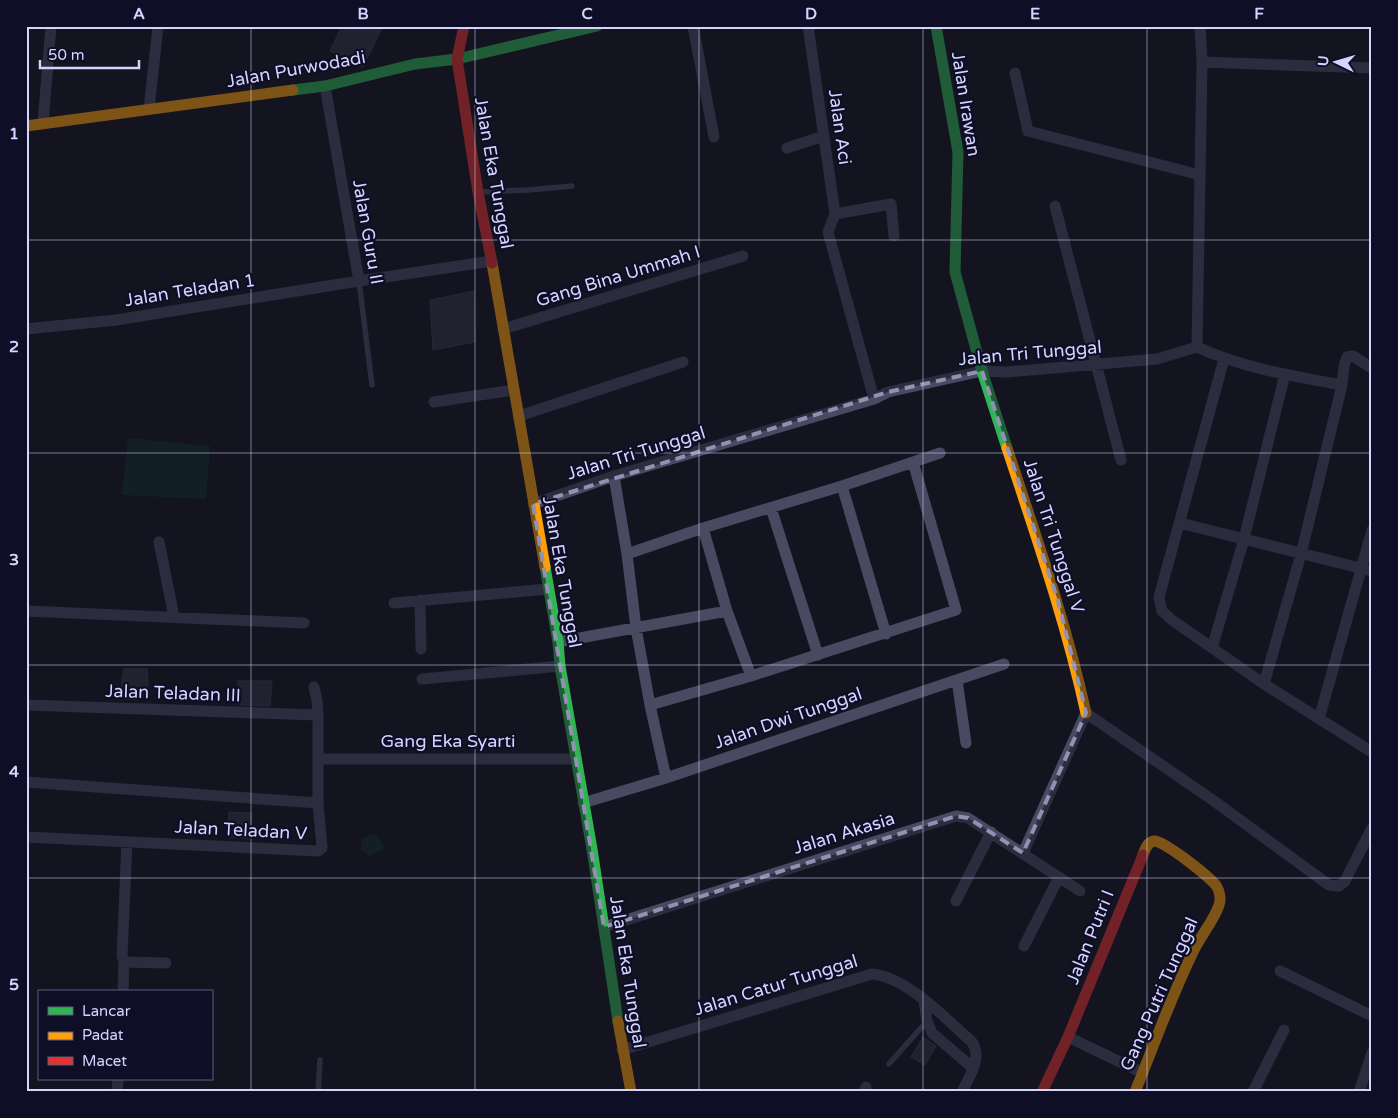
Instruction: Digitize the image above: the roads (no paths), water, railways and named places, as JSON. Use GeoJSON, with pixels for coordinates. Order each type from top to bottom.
{"type":"FeatureCollection","features":[{"type":"Feature","properties":{"kind":"street"},"geometry":{"type":"LineString","coordinates":[[43,124],[51,26]]}},
{"type":"Feature","properties":{"kind":"street"},"geometry":{"type":"LineString","coordinates":[[150,109],[158,26]]}},
{"type":"Feature","properties":{"kind":"street"},"geometry":{"type":"LineString","coordinates":[[457,59],[464,26]]}},
{"type":"Feature","properties":{"kind":"street","name":"Jalan Purwodadi"},"geometry":{"type":"LineString","coordinates":[[26,126],[325,86],[415,64],[457,59],[597,26]]}},
{"type":"Feature","properties":{"kind":"street"},"geometry":{"type":"LineString","coordinates":[[693,26],[714,136]]}},
{"type":"Feature","properties":{"kind":"street","name":"Jalan Aci"},"geometry":{"type":"LineString","coordinates":[[808,26],[835,214],[828,232],[874,399]]}},
{"type":"Feature","properties":{"kind":"street","name":"Jalan Irawan"},"geometry":{"type":"LineString","coordinates":[[936,26],[958,152],[955,230],[956,272],[982,371]]}},
{"type":"Feature","properties":{"kind":"street"},"geometry":{"type":"LineString","coordinates":[[1200,26],[1202,62],[1197,347],[1224,359],[1285,374],[1342,385]]}},
{"type":"Feature","properties":{"kind":"street","name":"Jalan Eka Tunggal"},"geometry":{"type":"LineString","coordinates":[[457,59],[478,192],[492,261],[558,642],[560,666],[604,927],[622,1050],[631,1092]]}},
{"type":"Feature","properties":{"kind":"street"},"geometry":{"type":"LineString","coordinates":[[1202,62],[1372,68]]}},
{"type":"Feature","properties":{"kind":"street"},"geometry":{"type":"LineString","coordinates":[[1015,74],[1028,131],[1200,175]]}},
{"type":"Feature","properties":{"kind":"street","name":"Jalan Guru II"},"geometry":{"type":"LineString","coordinates":[[325,86],[359,281]]}},
{"type":"Feature","properties":{"kind":"street"},"geometry":{"type":"LineString","coordinates":[[788,148],[824,136]]}},
{"type":"Feature","properties":{"kind":"street"},"geometry":{"type":"LineString","coordinates":[[835,214],[891,204],[894,236]]}},
{"type":"Feature","properties":{"kind":"street"},"geometry":{"type":"LineString","coordinates":[[1055,206],[1121,460]]}},
{"type":"Feature","properties":{"kind":"street","name":"Gang Bina Ummah I"},"geometry":{"type":"LineString","coordinates":[[503,329],[743,256]]}},
{"type":"Feature","properties":{"kind":"street","name":"Jalan Teladan 1"},"geometry":{"type":"LineString","coordinates":[[26,329],[116,320],[492,261]]}},
{"type":"Feature","properties":{"kind":"street","name":"Jalan Tri Tunggal"},"geometry":{"type":"LineString","coordinates":[[533,504],[614,476],[874,399],[888,392],[982,371],[1007,372],[1157,359],[1197,347]]}},
{"type":"Feature","properties":{"kind":"street"},"geometry":{"type":"LineString","coordinates":[[1264,684],[1301,554],[1347,357],[1353,356],[1372,368]]}},
{"type":"Feature","properties":{"kind":"street"},"geometry":{"type":"LineString","coordinates":[[1224,359],[1160,596],[1162,611],[1264,684],[1372,751]]}},
{"type":"Feature","properties":{"kind":"street"},"geometry":{"type":"LineString","coordinates":[[519,416],[683,362]]}},
{"type":"Feature","properties":{"kind":"street","name":"Jalan Tri Tunggal V"},"geometry":{"type":"LineString","coordinates":[[982,371],[1058,601],[1086,713]]}},
{"type":"Feature","properties":{"kind":"street"},"geometry":{"type":"LineString","coordinates":[[1212,648],[1244,539],[1285,374]]}},
{"type":"Feature","properties":{"kind":"street"},"geometry":{"type":"LineString","coordinates":[[434,402],[513,390]]}},
{"type":"Feature","properties":{"kind":"street"},"geometry":{"type":"LineString","coordinates":[[627,554],[940,453]]}},
{"type":"Feature","properties":{"kind":"street"},"geometry":{"type":"LineString","coordinates":[[650,706],[886,634],[956,610],[913,462]]}},
{"type":"Feature","properties":{"kind":"street"},"geometry":{"type":"LineString","coordinates":[[614,476],[627,554],[636,628],[650,706],[666,778]]}},
{"type":"Feature","properties":{"kind":"street"},"geometry":{"type":"LineString","coordinates":[[842,486],[886,634]]}},
{"type":"Feature","properties":{"kind":"street"},"geometry":{"type":"LineString","coordinates":[[771,508],[818,655]]}},
{"type":"Feature","properties":{"kind":"street"},"geometry":{"type":"LineString","coordinates":[[1180,523],[1367,570]]}},
{"type":"Feature","properties":{"kind":"street"},"geometry":{"type":"LineString","coordinates":[[703,528],[727,611],[751,676]]}},
{"type":"Feature","properties":{"kind":"street"},"geometry":{"type":"LineString","coordinates":[[1319,719],[1367,570],[1372,530]]}},
{"type":"Feature","properties":{"kind":"street"},"geometry":{"type":"LineString","coordinates":[[159,542],[174,617]]}},
{"type":"Feature","properties":{"kind":"street"},"geometry":{"type":"LineString","coordinates":[[394,602],[548,589]]}},
{"type":"Feature","properties":{"kind":"street"},"geometry":{"type":"LineString","coordinates":[[420,600],[421,649]]}},
{"type":"Feature","properties":{"kind":"street"},"geometry":{"type":"LineString","coordinates":[[26,611],[304,624]]}},
{"type":"Feature","properties":{"kind":"street"},"geometry":{"type":"LineString","coordinates":[[558,642],[727,611]]}},
{"type":"Feature","properties":{"kind":"street","name":"Jalan Dwi Tunggal"},"geometry":{"type":"LineString","coordinates":[[583,803],[666,778],[1004,664]]}},
{"type":"Feature","properties":{"kind":"street"},"geometry":{"type":"LineString","coordinates":[[422,679],[560,666]]}},
{"type":"Feature","properties":{"kind":"street"},"geometry":{"type":"LineString","coordinates":[[957,680],[966,743]]}},
{"type":"Feature","properties":{"kind":"street","name":"Jalan Teladan V"},"geometry":{"type":"LineString","coordinates":[[26,837],[318,851],[322,848],[318,803],[318,715],[314,687]]}},
{"type":"Feature","properties":{"kind":"street","name":"Jalan Teladan III"},"geometry":{"type":"LineString","coordinates":[[26,705],[318,715]]}},
{"type":"Feature","properties":{"kind":"street"},"geometry":{"type":"LineString","coordinates":[[1023,853],[1086,713],[1214,801],[1329,885],[1338,886],[1345,881],[1372,828]]}},
{"type":"Feature","properties":{"kind":"street","name":"Gang Eka Syarti"},"geometry":{"type":"LineString","coordinates":[[319,758],[576,759]]}},
{"type":"Feature","properties":{"kind":"street"},"geometry":{"type":"LineString","coordinates":[[26,782],[318,803]]}},
{"type":"Feature","properties":{"kind":"street","name":"Jalan Akasia"},"geometry":{"type":"LineString","coordinates":[[604,927],[956,816],[968,818],[1080,891]]}},
{"type":"Feature","properties":{"kind":"street"},"geometry":{"type":"LineString","coordinates":[[956,901],[991,832]]}},
{"type":"Feature","properties":{"kind":"street","name":"Jalan Putri I"},"geometry":{"type":"LineString","coordinates":[[1042,1092],[1068,1037],[1147,845],[1157,841],[1169,847],[1191,866]]}},
{"type":"Feature","properties":{"kind":"street"},"geometry":{"type":"LineString","coordinates":[[123,990],[124,962],[122,956],[126,842]]}},
{"type":"Feature","properties":{"kind":"street","name":"Gang Putri Tunggal"},"geometry":{"type":"LineString","coordinates":[[1135,1092],[1194,951],[1219,906],[1220,895],[1217,886],[1191,866]]}},
{"type":"Feature","properties":{"kind":"street"},"geometry":{"type":"LineString","coordinates":[[1024,946],[1059,877]]}},
{"type":"Feature","properties":{"kind":"street"},"geometry":{"type":"LineString","coordinates":[[124,962],[166,963]]}},
{"type":"Feature","properties":{"kind":"street"},"geometry":{"type":"LineString","coordinates":[[1280,970],[1372,1016]]}},
{"type":"Feature","properties":{"kind":"street","name":"Jalan Catur Tunggal"},"geometry":{"type":"LineString","coordinates":[[622,1050],[872,974],[880,975],[905,985],[972,1042],[976,1049],[976,1062],[973,1068]]}},
{"type":"Feature","properties":{"kind":"street"},"geometry":{"type":"LineString","coordinates":[[924,1001],[927,1021],[932,1033],[973,1068],[962,1092]]}},
{"type":"Feature","properties":{"kind":"street"},"geometry":{"type":"LineString","coordinates":[[1253,1092],[1284,1030]]}},
{"type":"Feature","properties":{"kind":"street"},"geometry":{"type":"LineString","coordinates":[[1068,1037],[1143,1073]]}},
{"type":"Feature","properties":{"kind":"street"},"geometry":{"type":"LineString","coordinates":[[1359,1092],[1372,1053]]}},
{"type":"Feature","properties":{"kind":"lane"},"geometry":{"type":"LineString","coordinates":[[478,192],[572,186]]}},
{"type":"Feature","properties":{"kind":"lane","name":"Jalan Guru II"},"geometry":{"type":"LineString","coordinates":[[359,281],[372,385]]}},
{"type":"Feature","properties":{"kind":"lane"},"geometry":{"type":"LineString","coordinates":[[890,1064],[927,1021]]}},
{"type":"Feature","properties":{"kind":"lane"},"geometry":{"type":"LineString","coordinates":[[318,1092],[320,1060]]}}]}
